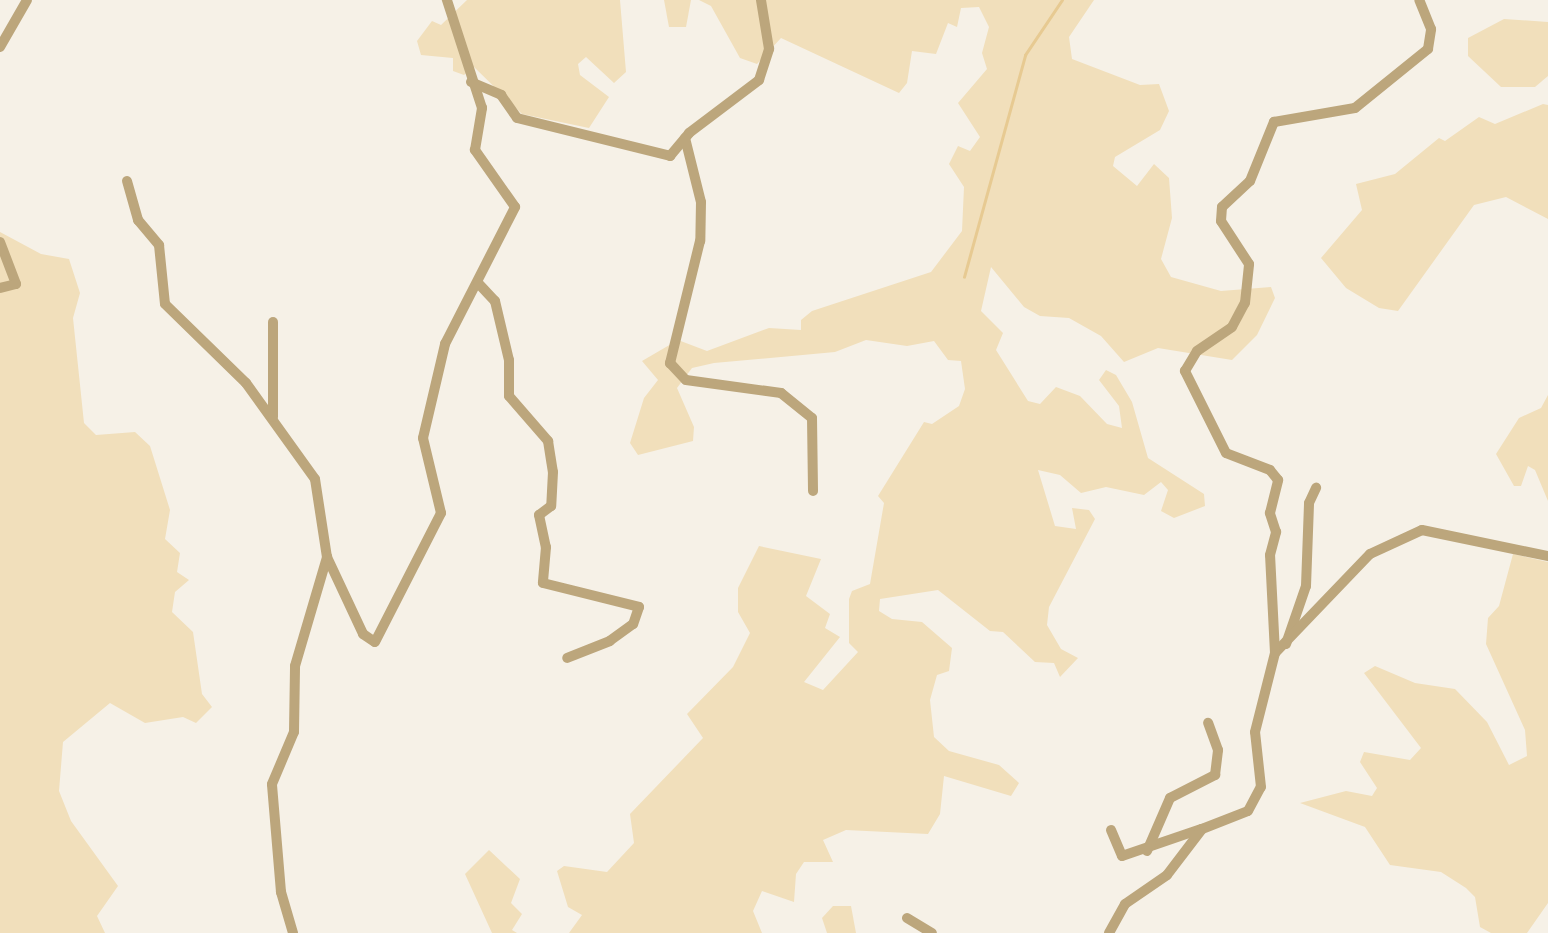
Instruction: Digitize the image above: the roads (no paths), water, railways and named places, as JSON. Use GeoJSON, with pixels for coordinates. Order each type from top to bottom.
{"type":"FeatureCollection","features":[{"type":"Feature","properties":{"kind":"street"},"geometry":{"type":"LineString","coordinates":[[0,47],[27,0]]}},
{"type":"Feature","properties":{"kind":"street"},"geometry":{"type":"LineString","coordinates":[[127,181],[138,220],[159,245],[165,304],[246,383],[315,480],[327,557],[363,634],[375,642],[442,513],[423,438],[448,337],[515,207],[475,150],[482,108],[471,82],[468,50],[449,21],[447,0]]}},
{"type":"Feature","properties":{"kind":"street"},"geometry":{"type":"LineString","coordinates":[[471,82],[501,95],[517,118],[595,134],[651,156],[676,153],[685,138],[759,80],[767,67],[761,0]]}},
{"type":"Feature","properties":{"kind":"street"},"geometry":{"type":"LineString","coordinates":[[1111,830],[1122,856],[1147,851],[1248,811],[1259,795],[1255,732],[1275,653],[1270,555],[1276,531],[1270,513],[1278,480],[1270,470],[1226,453],[1185,371],[1197,351],[1242,315],[1249,264],[1220,215],[1250,181],[1266,133],[1283,117],[1355,108],[1397,78],[1430,44],[1419,0]]}},
{"type":"Feature","properties":{"kind":"street"},"geometry":{"type":"LineString","coordinates":[[685,138],[701,202],[700,241],[670,363],[686,380],[781,393],[811,418],[813,491]]}},
{"type":"Feature","properties":{"kind":"street"},"geometry":{"type":"LineString","coordinates":[[0,242],[16,284],[0,288]]}},
{"type":"Feature","properties":{"kind":"street"},"geometry":{"type":"LineString","coordinates":[[478,283],[495,301],[509,360],[509,396],[548,441],[553,472],[551,506],[539,515],[546,547],[543,583],[639,607],[633,624],[610,641],[567,658]]}},
{"type":"Feature","properties":{"kind":"street"},"geometry":{"type":"LineString","coordinates":[[273,322],[274,425]]}},
{"type":"Feature","properties":{"kind":"street"},"geometry":{"type":"LineString","coordinates":[[1286,644],[1307,586],[1309,503],[1316,488]]}},
{"type":"Feature","properties":{"kind":"street"},"geometry":{"type":"LineString","coordinates":[[1275,653],[1370,554],[1422,530],[1548,556]]}},
{"type":"Feature","properties":{"kind":"street"},"geometry":{"type":"LineString","coordinates":[[293,933],[280,882],[272,784],[294,732],[295,666],[327,557]]}},
{"type":"Feature","properties":{"kind":"street"},"geometry":{"type":"LineString","coordinates":[[1147,851],[1170,798],[1215,775],[1218,750],[1208,723]]}},
{"type":"Feature","properties":{"kind":"street"},"geometry":{"type":"LineString","coordinates":[[1109,933],[1125,904],[1167,875],[1202,829]]}},
{"type":"Feature","properties":{"kind":"street"},"geometry":{"type":"LineString","coordinates":[[907,918],[932,933]]}},
{"type":"Feature","properties":{"kind":"waterway"},"geometry":{"type":"LineString","coordinates":[[964,277],[1025,55],[1062,0]]}}]}
